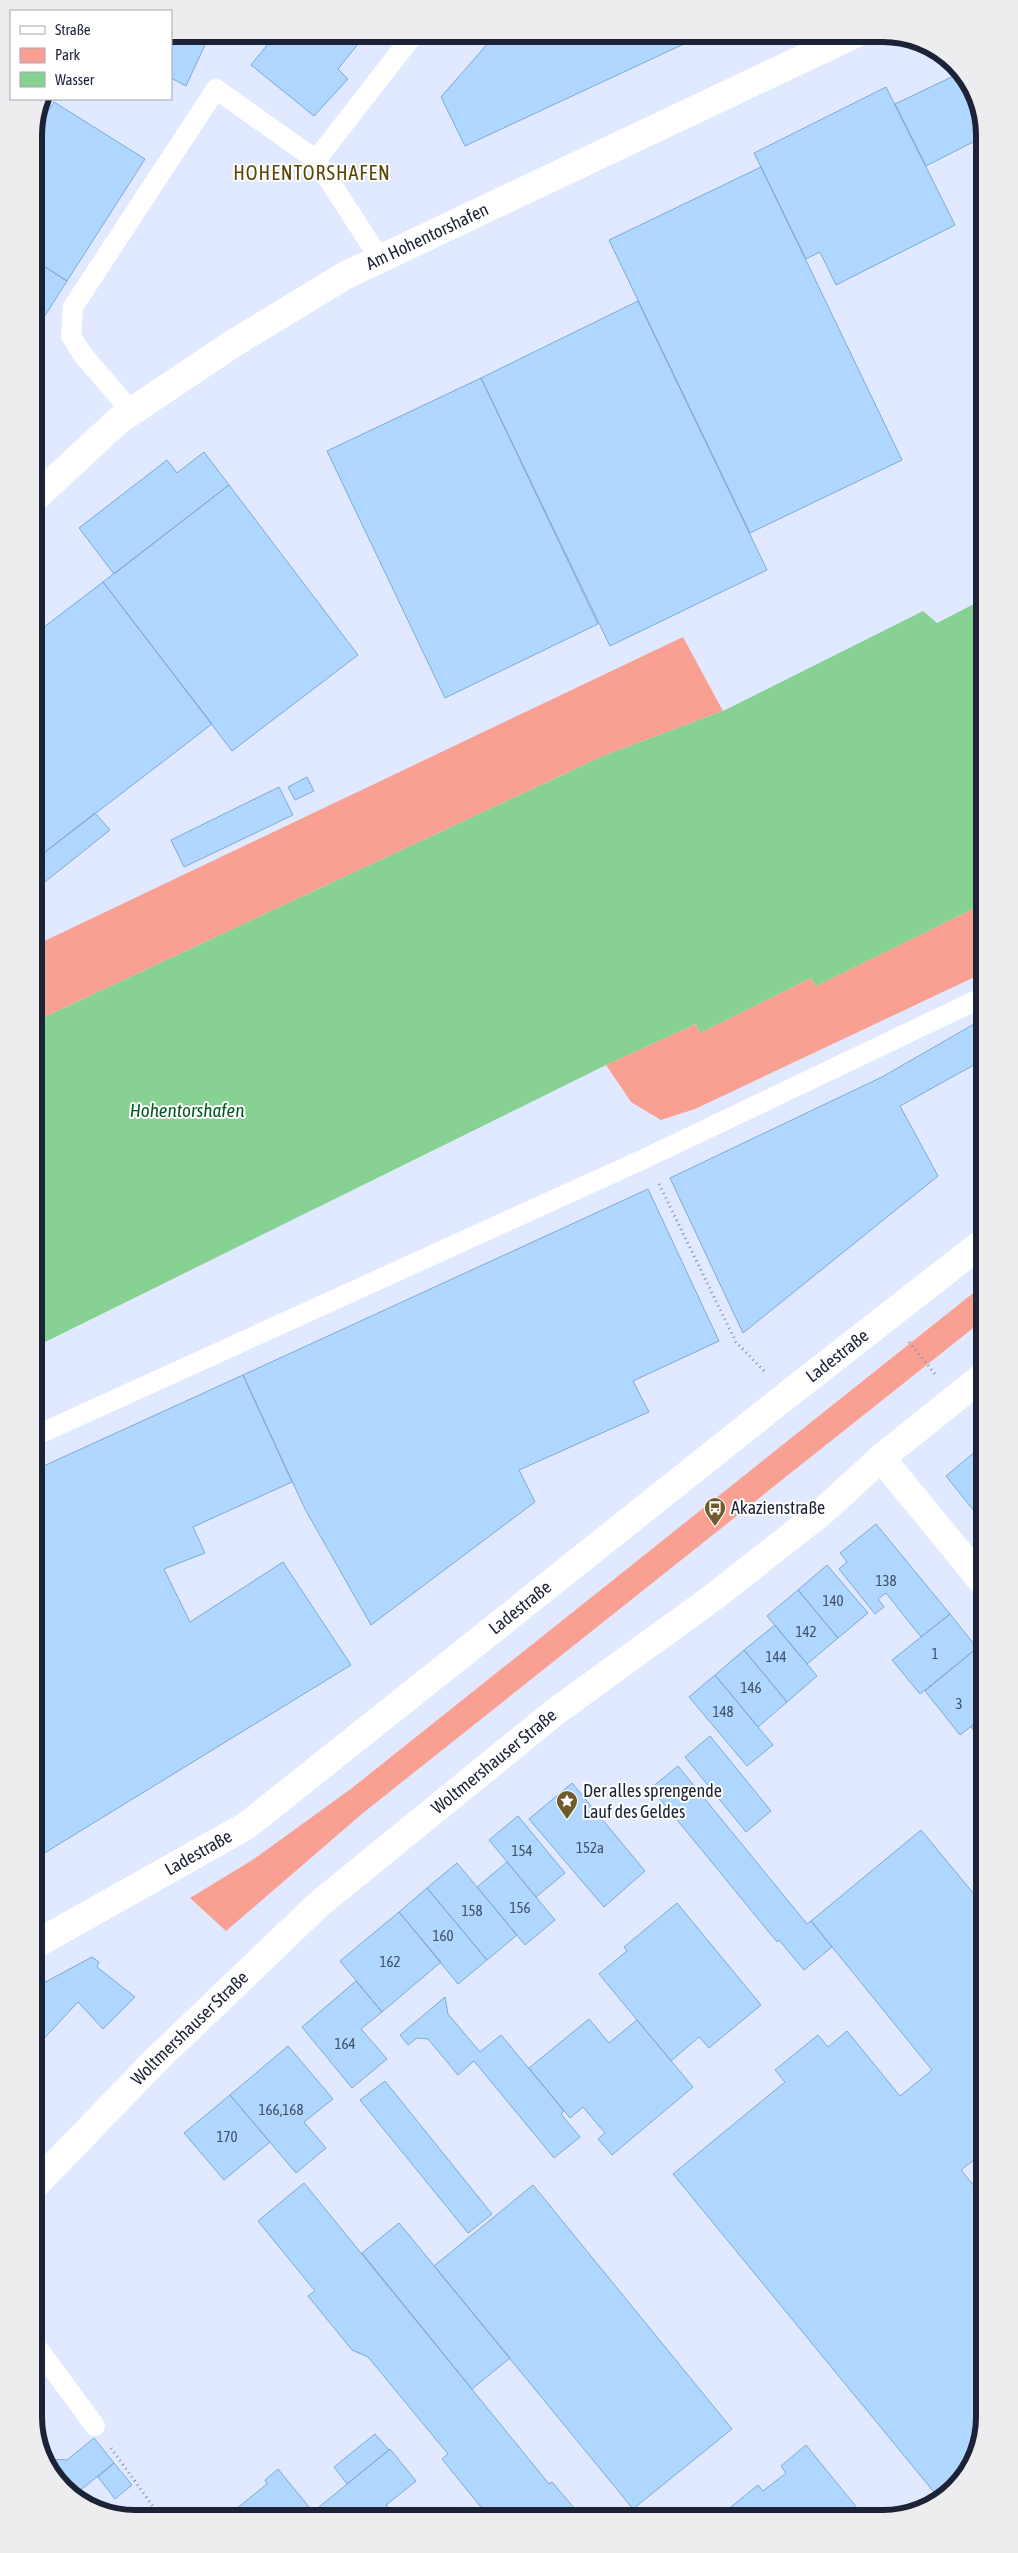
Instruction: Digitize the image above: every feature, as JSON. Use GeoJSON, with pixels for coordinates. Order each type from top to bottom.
{"type":"FeatureCollection","features":[{"type":"Feature","properties":{"kind":"street","name":"Am Hohentorshafen"},"geometry":{"type":"LineString","coordinates":[[43,491],[119,420],[234,343],[346,275],[836,43]]}},
{"type":"Feature","properties":{"kind":"street","name":"Ladestraße"},"geometry":{"type":"LineString","coordinates":[[42,1941],[246,1826],[786,1396],[976,1248]]}},
{"type":"Feature","properties":{"kind":"street","name":"Woltmershauser Straße"},"geometry":{"type":"LineString","coordinates":[[42,2178],[156,2060],[319,1904],[555,1712],[715,1596],[823,1511],[881,1458],[976,1382]]}},
{"type":"Feature","properties":{"kind":"street"},"geometry":{"type":"LineString","coordinates":[[881,1458],[976,1574]]}},
{"type":"Feature","properties":{"kind":"lane"},"geometry":{"type":"LineString","coordinates":[[316,160],[407,42]]}},
{"type":"Feature","properties":{"kind":"lane"},"geometry":{"type":"LineString","coordinates":[[132,412],[83,355],[71,336],[73,308],[216,89],[316,160],[380,260]]}},
{"type":"Feature","properties":{"kind":"lane"},"geometry":{"type":"LineString","coordinates":[[42,1433],[646,1158],[976,1000]]}},
{"type":"Feature","properties":{"kind":"lane"},"geometry":{"type":"LineString","coordinates":[[42,2354],[95,2426]]}},
{"type":"Feature","properties":{"kind":"path"},"geometry":{"type":"LineString","coordinates":[[646,1158],[736,1342],[786,1396]]}},
{"type":"Feature","properties":{"kind":"path"},"geometry":{"type":"LineString","coordinates":[[909,1342],[923,1360]]}},
{"type":"Feature","properties":{"kind":"path"},"geometry":{"type":"LineString","coordinates":[[95,2426],[156,2510]]}},
{"type":"Feature","properties":{"kind":"green space"},"geometry":{"type":"Polygon","coordinates":[[[683,637],[723,711],[603,756],[43,1018],[43,942],[683,637]]]}},
{"type":"Feature","properties":{"kind":"green space"},"geometry":{"type":"Polygon","coordinates":[[[976,907],[976,976],[695,1109],[661,1120],[631,1102],[606,1065],[696,1024],[700,1033],[811,978],[816,986],[976,907]]]}},
{"type":"Feature","properties":{"kind":"green space"},"geometry":{"type":"Polygon","coordinates":[[[976,1291],[976,1326],[363,1813],[226,1931],[190,1898],[254,1859],[352,1788],[976,1291]]]}},
{"type":"Feature","properties":{"kind":"water","name":"Hohentorshafen"},"geometry":{"type":"Polygon","coordinates":[[[976,603],[976,907],[816,986],[811,978],[700,1033],[696,1024],[606,1065],[42,1343],[43,1018],[603,756],[723,711],[923,611],[937,623],[976,603]]]}},
{"type":"Feature","properties":{"kind":"building"},"geometry":{"type":"Polygon","coordinates":[[[172,42],[206,42],[186,86],[172,79],[172,42]]]}},
{"type":"Feature","properties":{"kind":"building"},"geometry":{"type":"Polygon","coordinates":[[[269,42],[359,42],[338,69],[348,79],[314,116],[251,65],[269,42]]]}},
{"type":"Feature","properties":{"kind":"building"},"geometry":{"type":"Polygon","coordinates":[[[489,42],[687,43],[465,146],[441,97],[489,42]]]}},
{"type":"Feature","properties":{"kind":"building"},"geometry":{"type":"Polygon","coordinates":[[[953,76],[963,89],[971,106],[976,141],[926,166],[895,104],[953,76]]]}},
{"type":"Feature","properties":{"kind":"building"},"geometry":{"type":"Polygon","coordinates":[[[886,87],[955,225],[836,285],[820,252],[806,259],[754,153],[886,87]]]}},
{"type":"Feature","properties":{"kind":"building"},"geometry":{"type":"Polygon","coordinates":[[[54,102],[145,159],[67,281],[43,266],[43,124],[45,116],[54,102]]]}},
{"type":"Feature","properties":{"kind":"building"},"geometry":{"type":"Polygon","coordinates":[[[761,167],[902,460],[750,533],[609,240],[761,167]]]}},
{"type":"Feature","properties":{"kind":"building"},"geometry":{"type":"Polygon","coordinates":[[[43,266],[67,281],[43,319],[43,266]]]}},
{"type":"Feature","properties":{"kind":"building"},"geometry":{"type":"Polygon","coordinates":[[[638,301],[767,570],[610,646],[481,378],[638,301]]]}},
{"type":"Feature","properties":{"kind":"building"},"geometry":{"type":"Polygon","coordinates":[[[481,378],[598,624],[445,698],[327,451],[481,378]]]}},
{"type":"Feature","properties":{"kind":"building"},"geometry":{"type":"Polygon","coordinates":[[[204,452],[229,485],[114,574],[79,528],[167,460],[177,473],[204,452]]]}},
{"type":"Feature","properties":{"kind":"building"},"geometry":{"type":"Polygon","coordinates":[[[229,485],[358,655],[232,751],[103,582],[229,485]]]}},
{"type":"Feature","properties":{"kind":"building"},"geometry":{"type":"Polygon","coordinates":[[[103,582],[212,724],[43,854],[43,628],[103,582]]]}},
{"type":"Feature","properties":{"kind":"building"},"geometry":{"type":"Polygon","coordinates":[[[307,777],[314,791],[295,800],[288,787],[307,777]]]}},
{"type":"Feature","properties":{"kind":"building"},"geometry":{"type":"Polygon","coordinates":[[[279,787],[293,815],[184,867],[171,840],[279,787]]]}},
{"type":"Feature","properties":{"kind":"building"},"geometry":{"type":"Polygon","coordinates":[[[95,813],[110,830],[43,884],[43,854],[95,813]]]}},
{"type":"Feature","properties":{"kind":"building"},"geometry":{"type":"Polygon","coordinates":[[[976,1023],[976,1064],[900,1106],[938,1176],[743,1333],[670,1178],[882,1077],[976,1023]]]}},
{"type":"Feature","properties":{"kind":"building"},"geometry":{"type":"Polygon","coordinates":[[[648,1189],[719,1341],[633,1381],[649,1412],[519,1470],[535,1502],[371,1625],[305,1509],[243,1375],[648,1189]]]}},
{"type":"Feature","properties":{"kind":"building"},"geometry":{"type":"Polygon","coordinates":[[[243,1375],[292,1482],[193,1527],[205,1553],[164,1569],[190,1622],[283,1562],[351,1665],[42,1854],[42,1467],[243,1375]]]}},
{"type":"Feature","properties":{"kind":"building"},"geometry":{"type":"Polygon","coordinates":[[[976,1451],[976,1514],[946,1476],[976,1451]]]}},
{"type":"Feature","properties":{"kind":"building"},"geometry":{"type":"Polygon","coordinates":[[[876,1524],[950,1614],[921,1637],[886,1593],[878,1599],[884,1607],[875,1614],[839,1569],[847,1562],[840,1553],[876,1524]]]}},
{"type":"Feature","properties":{"kind":"building"},"geometry":{"type":"Polygon","coordinates":[[[827,1565],[868,1613],[838,1638],[798,1590],[827,1565]]]}},
{"type":"Feature","properties":{"kind":"building"},"geometry":{"type":"Polygon","coordinates":[[[798,1590],[838,1638],[807,1664],[767,1616],[798,1590]]]}},
{"type":"Feature","properties":{"kind":"building"},"geometry":{"type":"Polygon","coordinates":[[[950,1614],[976,1647],[976,1649],[920,1694],[892,1660],[950,1614]]]}},
{"type":"Feature","properties":{"kind":"building"},"geometry":{"type":"Polygon","coordinates":[[[775,1625],[817,1676],[787,1702],[744,1650],[775,1625]]]}},
{"type":"Feature","properties":{"kind":"building"},"geometry":{"type":"Polygon","coordinates":[[[976,1649],[976,1722],[960,1735],[925,1691],[976,1649]]]}},
{"type":"Feature","properties":{"kind":"building"},"geometry":{"type":"Polygon","coordinates":[[[744,1650],[787,1702],[758,1727],[715,1675],[744,1650]]]}},
{"type":"Feature","properties":{"kind":"building"},"geometry":{"type":"Polygon","coordinates":[[[715,1675],[773,1745],[747,1766],[689,1697],[715,1675]]]}},
{"type":"Feature","properties":{"kind":"building"},"geometry":{"type":"Polygon","coordinates":[[[976,1723],[976,1733],[971,1727],[976,1723]]]}},
{"type":"Feature","properties":{"kind":"building"},"geometry":{"type":"Polygon","coordinates":[[[710,1736],[771,1811],[746,1832],[685,1757],[710,1736]]]}},
{"type":"Feature","properties":{"kind":"building"},"geometry":{"type":"Polygon","coordinates":[[[678,1766],[807,1924],[811,1921],[832,1947],[804,1970],[779,1940],[777,1942],[651,1788],[678,1766]]]}},
{"type":"Feature","properties":{"kind":"building"},"geometry":{"type":"Polygon","coordinates":[[[572,1783],[645,1871],[604,1907],[529,1819],[572,1783]]]}},
{"type":"Feature","properties":{"kind":"building"},"geometry":{"type":"Polygon","coordinates":[[[518,1816],[565,1873],[536,1897],[489,1840],[518,1816]]]}},
{"type":"Feature","properties":{"kind":"building"},"geometry":{"type":"Polygon","coordinates":[[[921,1830],[976,1897],[976,2158],[961,2170],[976,2188],[976,2417],[972,2441],[963,2464],[952,2479],[935,2494],[673,2174],[785,2082],[775,2070],[818,2035],[828,2047],[847,2031],[900,2096],[932,2070],[811,1921],[921,1830]]]}},
{"type":"Feature","properties":{"kind":"building"},"geometry":{"type":"Polygon","coordinates":[[[507,1862],[555,1920],[525,1945],[477,1887],[507,1862]]]}},
{"type":"Feature","properties":{"kind":"building"},"geometry":{"type":"Polygon","coordinates":[[[457,1863],[517,1935],[487,1960],[427,1888],[457,1863]]]}},
{"type":"Feature","properties":{"kind":"building"},"geometry":{"type":"Polygon","coordinates":[[[427,1888],[487,1960],[458,1984],[399,1912],[427,1888]]]}},
{"type":"Feature","properties":{"kind":"building"},"geometry":{"type":"Polygon","coordinates":[[[677,1903],[761,2005],[709,2048],[699,2037],[671,2061],[599,1974],[627,1951],[624,1947],[677,1903]]]}},
{"type":"Feature","properties":{"kind":"building"},"geometry":{"type":"Polygon","coordinates":[[[399,1912],[441,1962],[382,2012],[340,1961],[399,1912]]]}},
{"type":"Feature","properties":{"kind":"building"},"geometry":{"type":"Polygon","coordinates":[[[92,1957],[99,1962],[97,1967],[135,1997],[103,2029],[78,2002],[42,2041],[42,1984],[92,1957]]]}},
{"type":"Feature","properties":{"kind":"building"},"geometry":{"type":"Polygon","coordinates":[[[356,1981],[382,2012],[361,2029],[387,2059],[352,2088],[302,2027],[356,1981]]]}},
{"type":"Feature","properties":{"kind":"building"},"geometry":{"type":"Polygon","coordinates":[[[445,1997],[448,2014],[480,2052],[501,2035],[564,2111],[561,2114],[580,2137],[554,2158],[474,2061],[458,2075],[428,2039],[417,2038],[408,2045],[400,2035],[445,1997]]]}},
{"type":"Feature","properties":{"kind":"building"},"geometry":{"type":"Polygon","coordinates":[[[589,2019],[609,2043],[637,2020],[693,2087],[612,2155],[598,2139],[605,2133],[583,2107],[570,2118],[529,2068],[589,2019]]]}},
{"type":"Feature","properties":{"kind":"building"},"geometry":{"type":"Polygon","coordinates":[[[288,2046],[333,2099],[304,2122],[326,2148],[296,2173],[230,2095],[288,2046]]]}},
{"type":"Feature","properties":{"kind":"building"},"geometry":{"type":"Polygon","coordinates":[[[385,2081],[492,2214],[468,2233],[360,2100],[385,2081]]]}},
{"type":"Feature","properties":{"kind":"building"},"geometry":{"type":"Polygon","coordinates":[[[230,2095],[270,2142],[224,2180],[184,2133],[230,2095]]]}},
{"type":"Feature","properties":{"kind":"building"},"geometry":{"type":"Polygon","coordinates":[[[304,2183],[549,2484],[552,2482],[576,2510],[483,2510],[442,2459],[448,2454],[368,2357],[352,2350],[308,2296],[315,2291],[258,2221],[304,2183]]]}},
{"type":"Feature","properties":{"kind":"building"},"geometry":{"type":"Polygon","coordinates":[[[533,2185],[732,2429],[633,2509],[434,2266],[533,2185]]]}},
{"type":"Feature","properties":{"kind":"building"},"geometry":{"type":"Polygon","coordinates":[[[399,2223],[510,2358],[472,2389],[362,2253],[399,2223]]]}},
{"type":"Feature","properties":{"kind":"building"},"geometry":{"type":"Polygon","coordinates":[[[375,2434],[389,2450],[347,2484],[334,2467],[375,2434]]]}},
{"type":"Feature","properties":{"kind":"building"},"geometry":{"type":"Polygon","coordinates":[[[94,2438],[114,2463],[79,2491],[66,2479],[53,2459],[67,2460],[94,2438]]]}},
{"type":"Feature","properties":{"kind":"building"},"geometry":{"type":"Polygon","coordinates":[[[806,2445],[859,2510],[727,2510],[758,2485],[763,2491],[786,2473],[781,2466],[806,2445]]]}},
{"type":"Feature","properties":{"kind":"building"},"geometry":{"type":"Polygon","coordinates":[[[390,2449],[416,2481],[386,2505],[391,2510],[315,2510],[390,2449]]]}},
{"type":"Feature","properties":{"kind":"building"},"geometry":{"type":"Polygon","coordinates":[[[114,2463],[132,2485],[115,2499],[98,2477],[114,2463]]]}},
{"type":"Feature","properties":{"kind":"building"},"geometry":{"type":"Polygon","coordinates":[[[278,2469],[311,2510],[235,2510],[267,2484],[265,2480],[278,2469]]]}},
{"type":"Feature","properties":{"kind":"place","name":"Akazienstraße"},"geometry":{"type":"Point","coordinates":[715,1527]}},
{"type":"Feature","properties":{"kind":"place","name":"Der alles sprengende Lauf des Geldes"},"geometry":{"type":"Point","coordinates":[567,1820]}},
{"type":"Feature","properties":{"kind":"district","name":"HOHENTORSHAFEN"},"geometry":{"type":"Point","coordinates":[312,173]}}]}
